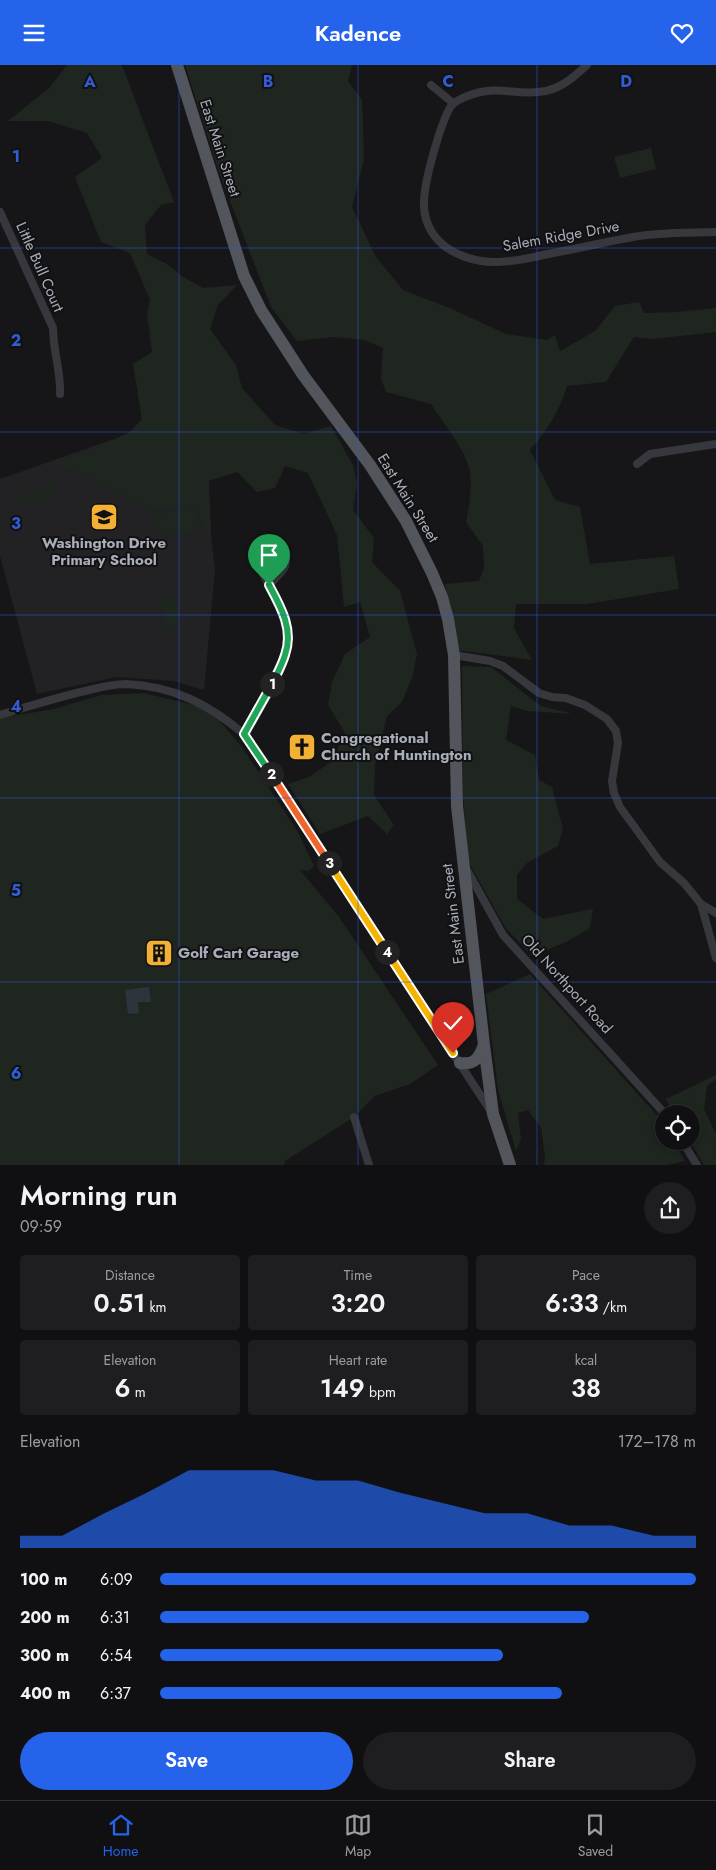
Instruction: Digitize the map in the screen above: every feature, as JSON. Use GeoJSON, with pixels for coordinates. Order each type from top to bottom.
{"type":"FeatureCollection","features":[{"type":"Feature","properties":{"kind":"main road","name":"East Main Street"},"geometry":{"type":"LineString","coordinates":[[177,65],[244,276],[261,310],[294,362],[380,481],[406,521],[442,597],[454,655],[457,806],[484,1045],[493,1114],[510,1165]]}},
{"type":"Feature","properties":{"kind":"main road"},"geometry":{"type":"LineString","coordinates":[[460,1063],[468,1064],[480,1057],[484,1045]]}},
{"type":"Feature","properties":{"kind":"street"},"geometry":{"type":"LineString","coordinates":[[431,85],[453,103],[479,92],[493,89],[531,93],[547,91],[561,86],[587,65]]}},
{"type":"Feature","properties":{"kind":"street","name":"Salem Ridge Drive"},"geometry":{"type":"LineString","coordinates":[[453,103],[445,117],[423,201],[425,218],[431,232],[444,247],[459,255],[495,262],[512,261],[633,237],[685,231],[716,232]]}},
{"type":"Feature","properties":{"kind":"street","name":"Little Bull Court"},"geometry":{"type":"LineString","coordinates":[[0,212],[53,328],[53,348],[60,377],[60,394]]}},
{"type":"Feature","properties":{"kind":"street"},"geometry":{"type":"LineString","coordinates":[[637,464],[650,454],[716,444]]}},
{"type":"Feature","properties":{"kind":"street"},"geometry":{"type":"LineString","coordinates":[[244,734],[266,697],[286,654],[287,622],[264,578],[260,563],[266,549],[273,547],[284,553],[287,559],[286,565],[269,585]]}},
{"type":"Feature","properties":{"kind":"street"},"geometry":{"type":"LineString","coordinates":[[454,655],[490,661],[503,666],[539,693],[552,697],[566,698],[585,705],[607,719],[616,731],[618,743],[612,781],[614,793],[620,807],[651,853],[684,883],[701,905],[716,959]]}},
{"type":"Feature","properties":{"kind":"street"},"geometry":{"type":"LineString","coordinates":[[0,715],[79,692],[125,684],[150,687],[178,694],[204,705],[222,716],[244,734],[493,1114]]}},
{"type":"Feature","properties":{"kind":"street","name":"Old Northport Road"},"geometry":{"type":"LineString","coordinates":[[463,862],[503,935],[657,1105]]}},
{"type":"Feature","properties":{"kind":"street"},"geometry":{"type":"LineString","coordinates":[[701,905],[716,913]]}},
{"type":"Feature","properties":{"kind":"street"},"geometry":{"type":"LineString","coordinates":[[354,1117],[369,1165]]}},
{"type":"Feature","properties":{"kind":"street"},"geometry":{"type":"LineString","coordinates":[[688,1150],[697,1165]]}},
{"type":"Feature","properties":{"kind":"shaded area"},"geometry":{"type":"Polygon","coordinates":[[[67,65],[122,65],[174,202],[161,205],[145,225],[147,254],[167,264],[183,277],[203,288],[237,285],[218,305],[210,329],[236,365],[242,388],[275,425],[304,434],[331,426],[353,465],[357,483],[353,510],[374,538],[372,562],[400,591],[417,654],[413,675],[402,702],[387,716],[375,766],[374,795],[394,825],[387,834],[368,816],[320,834],[288,784],[309,777],[332,761],[345,733],[328,705],[332,682],[345,654],[370,637],[360,602],[344,607],[337,535],[308,473],[285,466],[275,488],[257,492],[237,472],[209,481],[211,531],[205,533],[196,507],[148,510],[89,475],[50,464],[94,449],[130,432],[142,419],[133,364],[152,352],[147,313],[150,300],[130,253],[101,242],[75,177],[102,158],[87,133],[48,121],[8,121],[50,87],[67,65]]]}},
{"type":"Feature","properties":{"kind":"shaded area"},"geometry":{"type":"Polygon","coordinates":[[[185,65],[352,65],[348,81],[362,100],[364,159],[352,207],[376,257],[403,290],[452,309],[506,334],[547,340],[555,335],[560,351],[595,331],[615,306],[639,302],[644,313],[716,308],[716,332],[653,339],[634,337],[606,382],[567,386],[552,420],[530,450],[555,500],[580,507],[590,564],[674,556],[679,589],[587,604],[516,604],[514,628],[532,660],[457,650],[445,584],[479,581],[484,568],[483,546],[466,522],[471,478],[464,455],[431,404],[386,392],[381,379],[383,348],[364,340],[333,337],[297,341],[271,307],[220,175],[185,65]]]}},
{"type":"Feature","properties":{"kind":"shaded area"},"geometry":{"type":"Polygon","coordinates":[[[651,148],[656,169],[620,178],[614,157],[651,148]]]}},
{"type":"Feature","properties":{"kind":"shaded area","name":"Washington Drive Primary School"},"geometry":{"type":"Polygon","coordinates":[[[134,432],[204,476],[215,569],[204,690],[174,681],[117,677],[37,694],[0,556],[0,479],[134,432]]]}},
{"type":"Feature","properties":{"kind":"shaded area"},"geometry":{"type":"Polygon","coordinates":[[[49,481],[59,481],[60,487],[53,490],[51,494],[43,491],[42,499],[44,500],[22,506],[18,505],[18,500],[24,496],[24,490],[36,489],[49,481]]]}},
{"type":"Feature","properties":{"kind":"shaded area"},"geometry":{"type":"Polygon","coordinates":[[[194,508],[200,530],[173,535],[171,530],[165,532],[158,529],[154,514],[194,508]]]}},
{"type":"Feature","properties":{"kind":"shaded area"},"geometry":{"type":"Polygon","coordinates":[[[159,593],[173,598],[179,609],[177,622],[173,628],[166,632],[159,593]]]}},
{"type":"Feature","properties":{"kind":"shaded area"},"geometry":{"type":"Polygon","coordinates":[[[462,666],[491,667],[541,706],[573,714],[528,711],[511,706],[506,740],[535,755],[539,780],[552,787],[563,829],[558,846],[527,863],[517,875],[517,899],[543,919],[593,909],[590,928],[566,942],[532,956],[505,927],[468,861],[463,796],[462,666]]]}},
{"type":"Feature","properties":{"kind":"shaded area"},"geometry":{"type":"Polygon","coordinates":[[[143,693],[199,706],[219,720],[242,747],[298,832],[314,866],[309,871],[300,870],[339,917],[438,1065],[410,1084],[375,1096],[354,1117],[285,1161],[284,1165],[0,1165],[0,718],[54,709],[101,695],[143,693]]]}},
{"type":"Feature","properties":{"kind":"shaded area"},"geometry":{"type":"Polygon","coordinates":[[[530,974],[655,1113],[655,1150],[678,1150],[685,1161],[668,1165],[544,1165],[545,1156],[541,1128],[528,1110],[518,1113],[521,1139],[516,1151],[498,1090],[486,994],[530,974]]]}},
{"type":"Feature","properties":{"kind":"shaded area"},"geometry":{"type":"Polygon","coordinates":[[[149,987],[151,1002],[138,1002],[139,1013],[128,1014],[125,990],[149,987]]]}},
{"type":"Feature","properties":{"kind":"shaded area"},"geometry":{"type":"Polygon","coordinates":[[[716,1075],[716,1079],[707,1086],[704,1109],[716,1134],[716,1165],[704,1165],[695,1150],[700,1150],[700,1105],[669,1105],[666,1099],[716,1075]]]}},
{"type":"Feature","properties":{"kind":"place","name":"Washington Drive Primary School"},"geometry":{"type":"Point","coordinates":[104,517]}},
{"type":"Feature","properties":{"kind":"place","name":"Congregational Church of Huntington"},"geometry":{"type":"Point","coordinates":[302,747]}},
{"type":"Feature","properties":{"kind":"place","name":"Golf Cart Garage"},"geometry":{"type":"Point","coordinates":[159,953]}},
{"type":"Feature","properties":{"kind":"route"},"geometry":{"type":"LineString","coordinates":[[269,585],[287,622],[286,654],[266,697],[244,734],[453,1053]]}}]}
